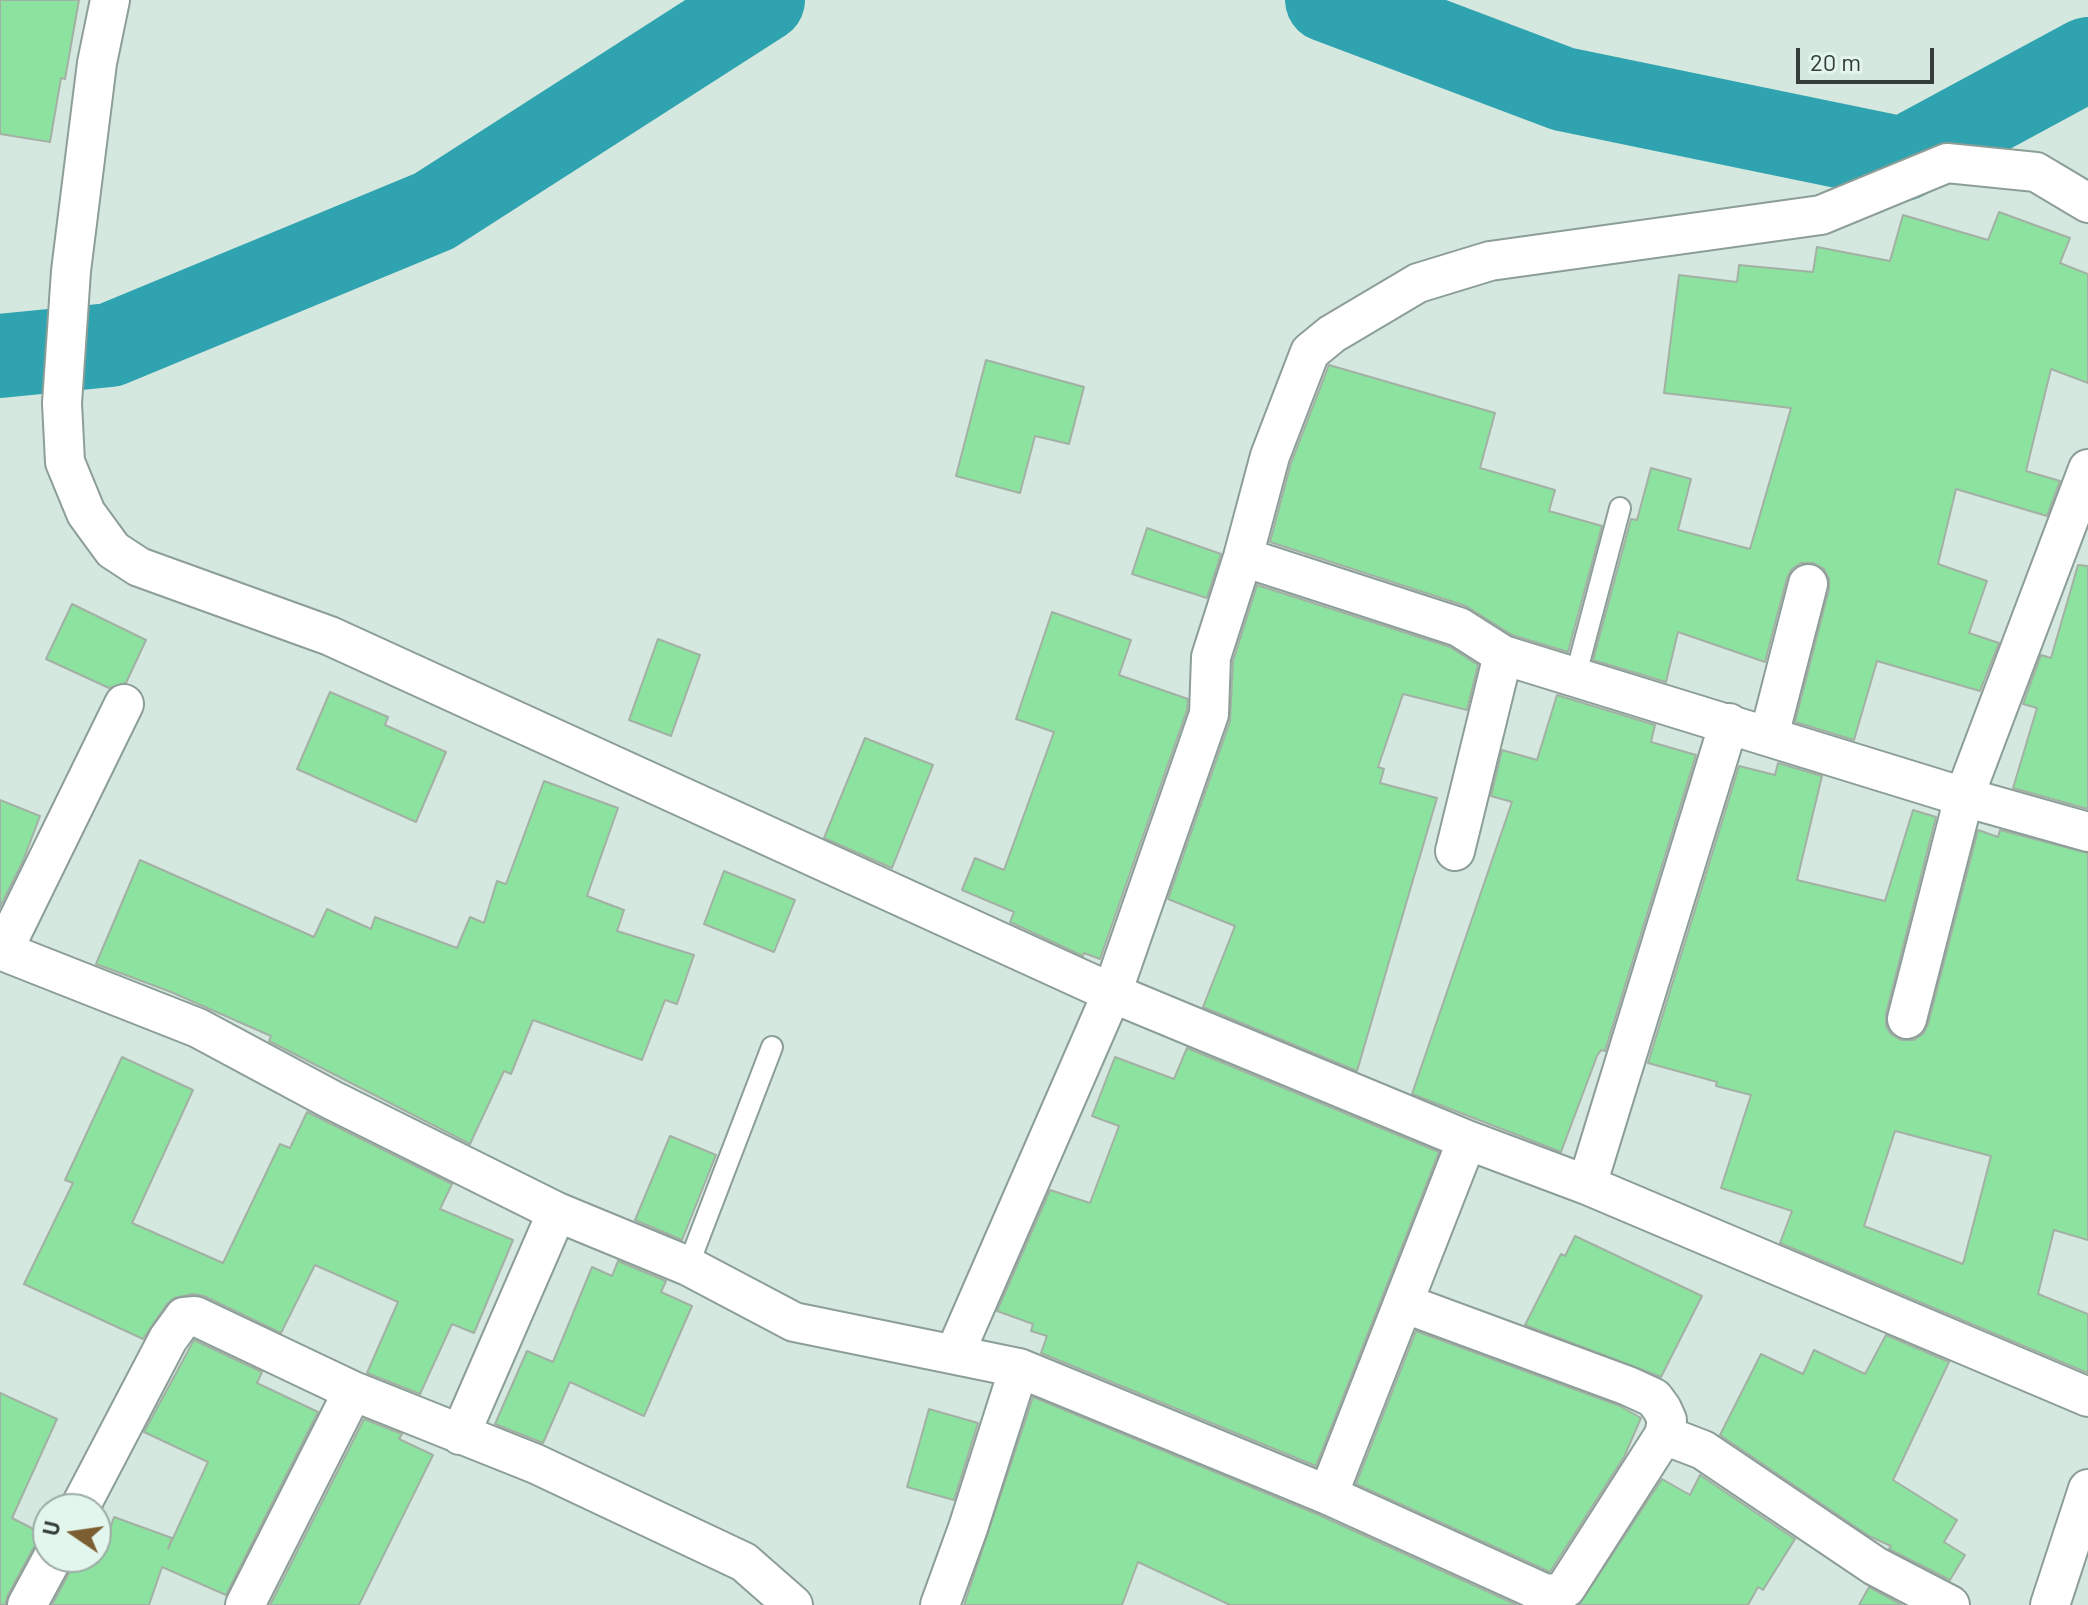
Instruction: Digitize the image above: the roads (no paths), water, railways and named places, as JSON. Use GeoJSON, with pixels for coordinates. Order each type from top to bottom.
{"type":"FeatureCollection","features":[{"type":"Feature","properties":{"kind":"street"},"geometry":{"type":"LineString","coordinates":[[110,0],[97,63],[71,271],[62,403],[65,462],[86,513],[113,550],[139,567],[330,636],[1112,993],[1467,1140],[1587,1185],[2088,1397]]}},
{"type":"Feature","properties":{"kind":"street"},"geometry":{"type":"LineString","coordinates":[[955,1353],[1112,993],[1209,714],[1211,657],[1243,557],[1270,456],[1310,352],[1332,334],[1418,283],[1490,261],[1821,215],[1947,163],[2036,172],[2088,203]]}},
{"type":"Feature","properties":{"kind":"street"},"geometry":{"type":"LineString","coordinates":[[1907,1019],[1964,797],[2088,469]]}},
{"type":"Feature","properties":{"kind":"street"},"geometry":{"type":"LineString","coordinates":[[1243,557],[1459,627],[1503,655],[1964,797],[2088,832]]}},
{"type":"Feature","properties":{"kind":"street"},"geometry":{"type":"LineString","coordinates":[[1769,736],[1808,584]]}},
{"type":"Feature","properties":{"kind":"street"},"geometry":{"type":"LineString","coordinates":[[1455,851],[1503,655]]}},
{"type":"Feature","properties":{"kind":"street"},"geometry":{"type":"LineString","coordinates":[[124,704],[1,951],[198,1028],[332,1100],[557,1212],[688,1266],[794,1322],[1019,1368],[1328,1495],[1546,1594],[1558,1593],[1566,1588],[1664,1435],[1667,1420],[1654,1398],[1403,1303]]}},
{"type":"Feature","properties":{"kind":"street"},"geometry":{"type":"LineString","coordinates":[[1587,1185],[1729,723]]}},
{"type":"Feature","properties":{"kind":"street"},"geometry":{"type":"LineString","coordinates":[[1328,1495],[1467,1140]]}},
{"type":"Feature","properties":{"kind":"street"},"geometry":{"type":"LineString","coordinates":[[460,1435],[557,1212]]}},
{"type":"Feature","properties":{"kind":"street"},"geometry":{"type":"LineString","coordinates":[[87,1493],[168,1339],[184,1317],[195,1316],[353,1391],[536,1464],[744,1562],[793,1605]]}},
{"type":"Feature","properties":{"kind":"street"},"geometry":{"type":"LineString","coordinates":[[940,1605],[1019,1368]]}},
{"type":"Feature","properties":{"kind":"street"},"geometry":{"type":"LineString","coordinates":[[245,1605],[353,1391]]}},
{"type":"Feature","properties":{"kind":"street"},"geometry":{"type":"LineString","coordinates":[[1664,1435],[1703,1450],[1875,1566],[1950,1605]]}},
{"type":"Feature","properties":{"kind":"street"},"geometry":{"type":"LineString","coordinates":[[2050,1605],[2088,1489]]}},
{"type":"Feature","properties":{"kind":"street"},"geometry":{"type":"LineString","coordinates":[[27,1605],[44,1573]]}},
{"type":"Feature","properties":{"kind":"lane"},"geometry":{"type":"LineString","coordinates":[[1575,678],[1620,508]]}},
{"type":"Feature","properties":{"kind":"lane"},"geometry":{"type":"LineString","coordinates":[[688,1266],[772,1047]]}},
{"type":"Feature","properties":{"kind":"waterway"},"geometry":{"type":"LineString","coordinates":[[0,356],[110,345],[434,211],[763,0]]}},
{"type":"Feature","properties":{"kind":"waterway"},"geometry":{"type":"LineString","coordinates":[[1327,0],[1563,89],[1903,159],[2088,59]]}}]}
